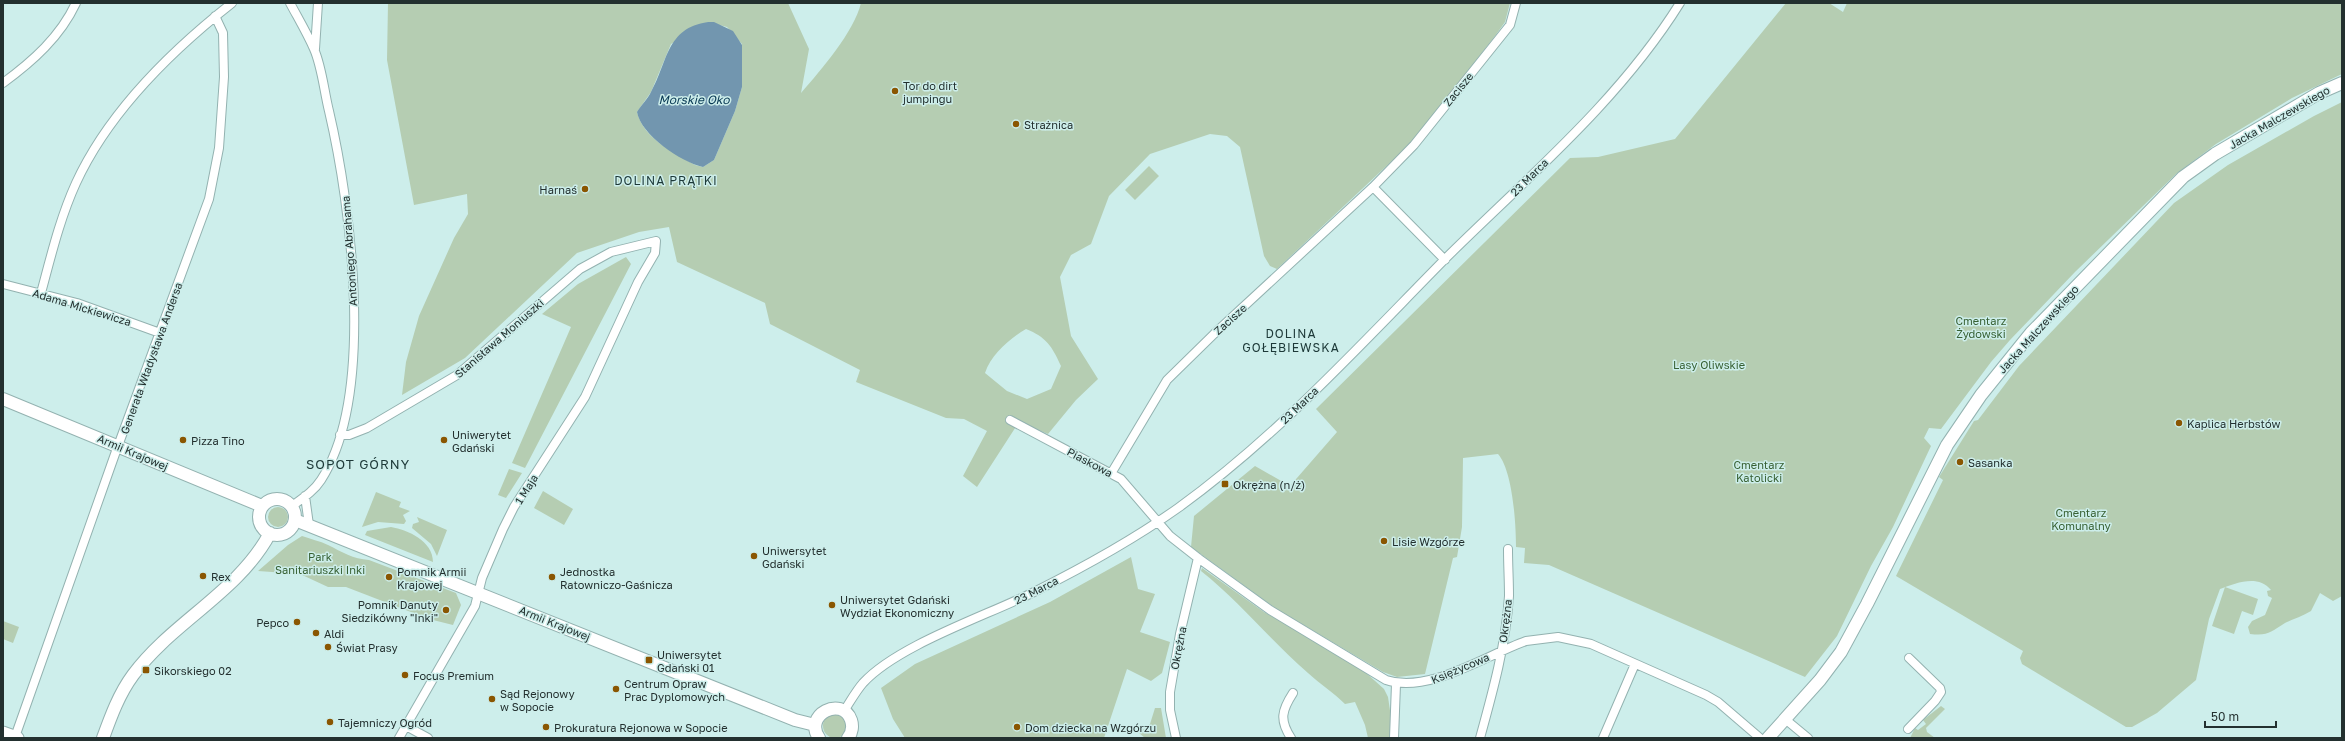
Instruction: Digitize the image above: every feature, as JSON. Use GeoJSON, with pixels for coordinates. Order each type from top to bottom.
{"type":"FeatureCollection","features":[{"type":"Feature","properties":{"kind":"street"},"geometry":{"type":"LineString","coordinates":[[3,84],[46,47],[60,30],[76,3]]}},
{"type":"Feature","properties":{"kind":"street"},"geometry":{"type":"LineString","coordinates":[[41,293],[66,206],[89,157],[128,103],[182,45],[232,3]]}},
{"type":"Feature","properties":{"kind":"street","name":"Antoniego Abrahama"},"geometry":{"type":"LineString","coordinates":[[290,3],[315,50],[338,150],[348,209],[352,269],[352,363],[340,435],[322,479],[305,496],[292,506]]}},
{"type":"Feature","properties":{"kind":"street"},"geometry":{"type":"LineString","coordinates":[[315,50],[318,3]]}},
{"type":"Feature","properties":{"kind":"street","name":"Zacisze"},"geometry":{"type":"LineString","coordinates":[[1112,472],[1167,380],[1214,334],[1374,187],[1414,145],[1510,25],[1516,3]]}},
{"type":"Feature","properties":{"kind":"street","name":"23 Marca"},"geometry":{"type":"LineString","coordinates":[[844,711],[863,684],[881,668],[903,654],[1036,591],[1119,546],[1158,521],[1224,473],[1273,430],[1611,94],[1652,43],[1680,3]]}},
{"type":"Feature","properties":{"kind":"street","name":"Generała Władysława Andersa"},"geometry":{"type":"LineString","coordinates":[[12,736],[203,219],[215,174],[224,77],[223,33],[215,16]]}},
{"type":"Feature","properties":{"kind":"street","name":"Jacka Malczewskiego"},"geometry":{"type":"LineString","coordinates":[[1768,738],[1820,680],[1841,652],[1867,604],[1947,445],[1981,395],[2031,333],[2183,177],[2222,150],[2319,93],[2342,83]]}},
{"type":"Feature","properties":{"kind":"street"},"geometry":{"type":"LineString","coordinates":[[1374,187],[1445,260]]}},
{"type":"Feature","properties":{"kind":"street","name":"Stanisława Moniuszki"},"geometry":{"type":"LineString","coordinates":[[340,435],[349,435],[367,428],[458,375],[580,269],[611,252],[656,241]]}},
{"type":"Feature","properties":{"kind":"street","name":"1 Maja"},"geometry":{"type":"LineString","coordinates":[[399,738],[475,606],[482,578],[503,529],[521,496],[585,397],[638,282],[655,254],[656,241]]}},
{"type":"Feature","properties":{"kind":"street","name":"Adama Mickiewicza"},"geometry":{"type":"LineString","coordinates":[[3,284],[107,312],[160,333]]}},
{"type":"Feature","properties":{"kind":"street","name":"Armii Krajowej"},"geometry":{"type":"LineString","coordinates":[[3,399],[262,506]]}},
{"type":"Feature","properties":{"kind":"street","name":"Piaskowa"},"geometry":{"type":"LineString","coordinates":[[1010,420],[1112,472],[1128,485],[1158,521]]}},
{"type":"Feature","properties":{"kind":"street"},"geometry":{"type":"LineString","coordinates":[[305,496],[309,525]]}},
{"type":"Feature","properties":{"kind":"street"},"geometry":{"type":"LineString","coordinates":[[274,499],[280,499],[292,506],[295,520],[286,533],[270,533],[261,525],[260,512],[262,506],[274,499]]}},
{"type":"Feature","properties":{"kind":"street","name":"Armii Krajowej"},"geometry":{"type":"LineString","coordinates":[[295,520],[479,592],[795,720],[815,725]]}},
{"type":"Feature","properties":{"kind":"street","name":"Księżycowa"},"geometry":{"type":"LineString","coordinates":[[1158,521],[1170,536],[1270,610],[1386,680],[1396,684],[1428,682],[1526,641],[1558,637],[1591,644],[1687,686],[1718,702],[1760,738]]}},
{"type":"Feature","properties":{"kind":"street"},"geometry":{"type":"LineString","coordinates":[[103,738],[119,700],[133,675],[158,648],[254,559],[270,533]]}},
{"type":"Feature","properties":{"kind":"street","name":"Okrężna"},"geometry":{"type":"LineString","coordinates":[[1480,738],[1496,683],[1502,650],[1509,596],[1508,549]]}},
{"type":"Feature","properties":{"kind":"street","name":"Okrężna"},"geometry":{"type":"LineString","coordinates":[[1176,738],[1170,710],[1170,692],[1180,634],[1198,558]]}},
{"type":"Feature","properties":{"kind":"street"},"geometry":{"type":"LineString","coordinates":[[1908,729],[1935,701],[1941,692],[1940,688],[1909,658]]}},
{"type":"Feature","properties":{"kind":"street"},"geometry":{"type":"LineString","coordinates":[[1603,738],[1635,664]]}},
{"type":"Feature","properties":{"kind":"street"},"geometry":{"type":"LineString","coordinates":[[1394,738],[1396,684]]}},
{"type":"Feature","properties":{"kind":"street"},"geometry":{"type":"LineString","coordinates":[[1290,738],[1284,727],[1282,712],[1293,693]]}},
{"type":"Feature","properties":{"kind":"street"},"geometry":{"type":"LineString","coordinates":[[819,738],[815,725],[819,715],[828,709],[844,711],[852,722],[852,728],[848,738]]}},
{"type":"Feature","properties":{"kind":"street"},"geometry":{"type":"LineString","coordinates":[[1785,719],[1808,738]]}},
{"type":"Feature","properties":{"kind":"street"},"geometry":{"type":"LineString","coordinates":[[406,726],[428,738]]}},
{"type":"Feature","properties":{"kind":"green space"},"geometry":{"type":"Polygon","coordinates":[[[388,3],[788,3],[809,49],[801,93],[827,62],[844,38],[857,14],[861,3],[1510,3],[1505,22],[1412,142],[1277,269],[1270,266],[1264,256],[1240,147],[1227,136],[1210,134],[1150,154],[1109,196],[1091,244],[1071,255],[1060,277],[1071,336],[1098,379],[1076,400],[1048,434],[1019,422],[977,487],[963,476],[987,431],[964,419],[946,418],[856,382],[860,370],[770,324],[765,303],[677,262],[669,227],[639,232],[577,253],[465,358],[402,395],[406,362],[419,316],[454,238],[468,214],[467,194],[414,205],[387,60],[388,3]],[[708,22],[671,44],[651,92],[637,112],[646,130],[652,137],[668,149],[695,165],[703,167],[714,160],[735,111],[742,87],[742,44],[727,27],[708,22]],[[1026,329],[1001,348],[988,366],[985,373],[1007,391],[1027,399],[1051,389],[1061,366],[1048,343],[1039,335],[1026,329]]]}},
{"type":"Feature","properties":{"kind":"green space","name":"Lasy Oliwskie"},"geometry":{"type":"Polygon","coordinates":[[[1786,3],[1829,3],[1843,12],[1847,3],[2342,3],[2342,74],[2292,98],[2216,144],[2176,174],[2075,272],[2010,340],[1991,362],[1941,429],[1929,428],[1924,438],[1931,446],[1893,527],[1871,566],[1837,636],[1805,677],[1549,565],[1524,563],[1525,548],[1516,547],[1513,499],[1510,485],[1503,462],[1498,454],[1463,458],[1462,527],[1457,557],[1453,558],[1425,674],[1397,677],[1383,672],[1278,610],[1191,547],[1194,516],[1255,466],[1290,486],[1337,432],[1316,409],[1570,158],[1598,157],[1675,139],[1786,3]]]}},
{"type":"Feature","properties":{"kind":"green space","name":"Cmentarz Komunalny"},"geometry":{"type":"Polygon","coordinates":[[[2342,102],[2342,596],[2333,601],[2320,593],[2311,611],[2285,623],[2269,633],[2250,634],[2248,627],[2252,621],[2265,615],[2272,598],[2268,596],[2267,591],[2271,590],[2260,582],[2253,581],[2240,582],[2220,589],[2209,619],[2196,680],[2157,713],[2132,727],[2126,727],[2022,664],[2020,658],[2023,651],[1896,576],[1943,480],[1939,477],[1974,421],[1978,420],[2019,366],[2174,203],[2228,165],[2314,116],[2342,102]]]}},
{"type":"Feature","properties":{"kind":"green space"},"geometry":{"type":"Polygon","coordinates":[[[1149,166],[1159,176],[1135,200],[1125,190],[1149,166]]]}},
{"type":"Feature","properties":{"kind":"green space"},"geometry":{"type":"Polygon","coordinates":[[[626,257],[631,264],[525,468],[512,463],[571,327],[542,314],[578,284],[626,257]]]}},
{"type":"Feature","properties":{"kind":"green space"},"geometry":{"type":"Polygon","coordinates":[[[509,469],[522,473],[506,498],[498,495],[509,469]]]}},
{"type":"Feature","properties":{"kind":"green space"},"geometry":{"type":"Polygon","coordinates":[[[543,491],[573,509],[564,525],[534,508],[543,491]]]}},
{"type":"Feature","properties":{"kind":"green space"},"geometry":{"type":"Polygon","coordinates":[[[376,492],[401,502],[399,507],[410,511],[403,515],[406,521],[404,524],[378,522],[362,527],[376,492]]]}},
{"type":"Feature","properties":{"kind":"green space"},"geometry":{"type":"Polygon","coordinates":[[[274,507],[282,507],[288,513],[288,521],[282,527],[274,527],[268,521],[268,513],[274,507]]]}},
{"type":"Feature","properties":{"kind":"green space"},"geometry":{"type":"Polygon","coordinates":[[[417,517],[447,530],[437,556],[431,544],[412,528],[413,524],[419,522],[417,517]]]}},
{"type":"Feature","properties":{"kind":"green space"},"geometry":{"type":"Polygon","coordinates":[[[391,527],[412,534],[424,542],[429,548],[433,562],[365,535],[367,531],[391,527]]]}},
{"type":"Feature","properties":{"kind":"green space","name":"Park Sanitariuszki Inki"},"geometry":{"type":"Polygon","coordinates":[[[302,536],[325,544],[353,557],[369,560],[456,593],[461,605],[453,625],[429,619],[346,587],[328,587],[300,574],[258,571],[288,545],[302,536]]]}},
{"type":"Feature","properties":{"kind":"green space"},"geometry":{"type":"Polygon","coordinates":[[[1131,557],[1138,589],[1155,594],[1140,632],[1170,642],[1162,673],[1151,681],[1127,669],[1104,738],[905,738],[893,719],[881,688],[915,664],[1050,602],[1131,557]]]}},
{"type":"Feature","properties":{"kind":"green space"},"geometry":{"type":"Polygon","coordinates":[[[1202,568],[1264,612],[1355,663],[1384,689],[1388,697],[1392,724],[1390,738],[1368,738],[1365,725],[1355,702],[1345,704],[1294,661],[1229,596],[1201,571],[1202,568]]]}},
{"type":"Feature","properties":{"kind":"green space"},"geometry":{"type":"Polygon","coordinates":[[[2225,587],[2258,599],[2253,615],[2242,611],[2234,634],[2212,626],[2225,587]]]}},
{"type":"Feature","properties":{"kind":"green space"},"geometry":{"type":"Polygon","coordinates":[[[3,621],[19,627],[13,643],[3,639],[3,621]]]}},
{"type":"Feature","properties":{"kind":"green space"},"geometry":{"type":"Polygon","coordinates":[[[1941,706],[1945,709],[1926,728],[1927,732],[1935,738],[1910,738],[1915,728],[1918,730],[1926,724],[1923,720],[1941,706]]]}},
{"type":"Feature","properties":{"kind":"green space"},"geometry":{"type":"Polygon","coordinates":[[[1155,708],[1161,708],[1166,738],[1145,738],[1139,733],[1150,724],[1155,708]]]}},
{"type":"Feature","properties":{"kind":"green space"},"geometry":{"type":"Polygon","coordinates":[[[835,714],[844,717],[847,726],[844,735],[835,738],[826,735],[823,726],[826,717],[835,714]]]}},
{"type":"Feature","properties":{"kind":"water","name":"Morskie Oko"},"geometry":{"type":"Polygon","coordinates":[[[708,22],[714,22],[733,31],[742,45],[742,87],[735,111],[714,160],[703,167],[684,160],[663,146],[646,130],[640,121],[637,112],[650,95],[657,81],[665,58],[676,39],[684,31],[708,22]]]}},
{"type":"Feature","properties":{"kind":"place","name":"Tor do dirt jumpingu"},"geometry":{"type":"Point","coordinates":[895,91]}},
{"type":"Feature","properties":{"kind":"place","name":"Strażnica"},"geometry":{"type":"Point","coordinates":[1016,124]}},
{"type":"Feature","properties":{"kind":"place","name":"Harnaś"},"geometry":{"type":"Point","coordinates":[585,189]}},
{"type":"Feature","properties":{"kind":"place","name":"Kaplica Herbstów"},"geometry":{"type":"Point","coordinates":[2179,423]}},
{"type":"Feature","properties":{"kind":"place","name":"Pizza Tino"},"geometry":{"type":"Point","coordinates":[183,440]}},
{"type":"Feature","properties":{"kind":"place","name":"Uniwerytet Gdański"},"geometry":{"type":"Point","coordinates":[444,440]}},
{"type":"Feature","properties":{"kind":"place","name":"Sasanka"},"geometry":{"type":"Point","coordinates":[1960,462]}},
{"type":"Feature","properties":{"kind":"place","name":"Okrężna (n/ż)"},"geometry":{"type":"Point","coordinates":[1225,484]}},
{"type":"Feature","properties":{"kind":"place","name":"Lisie Wzgórze"},"geometry":{"type":"Point","coordinates":[1384,541]}},
{"type":"Feature","properties":{"kind":"place","name":"Uniwersytet Gdański"},"geometry":{"type":"Point","coordinates":[754,556]}},
{"type":"Feature","properties":{"kind":"place","name":"Rex"},"geometry":{"type":"Point","coordinates":[203,576]}},
{"type":"Feature","properties":{"kind":"place","name":"Pomnik Armii Krajowej"},"geometry":{"type":"Point","coordinates":[389,577]}},
{"type":"Feature","properties":{"kind":"place","name":"Jednostka Ratowniczo-Gaśnicza"},"geometry":{"type":"Point","coordinates":[552,577]}},
{"type":"Feature","properties":{"kind":"place","name":"Uniwersytet Gdański Wydział Ekonomiczny"},"geometry":{"type":"Point","coordinates":[832,605]}},
{"type":"Feature","properties":{"kind":"place","name":"Pomnik Danuty Siedzikówny \"Inki\""},"geometry":{"type":"Point","coordinates":[446,610]}},
{"type":"Feature","properties":{"kind":"place","name":"Pepco"},"geometry":{"type":"Point","coordinates":[297,622]}},
{"type":"Feature","properties":{"kind":"place","name":"Aldi"},"geometry":{"type":"Point","coordinates":[316,633]}},
{"type":"Feature","properties":{"kind":"place","name":"Świat Prasy"},"geometry":{"type":"Point","coordinates":[328,647]}},
{"type":"Feature","properties":{"kind":"place","name":"Uniwersytet Gdański 01"},"geometry":{"type":"Point","coordinates":[649,660]}},
{"type":"Feature","properties":{"kind":"place","name":"Sikorskiego 02"},"geometry":{"type":"Point","coordinates":[146,670]}},
{"type":"Feature","properties":{"kind":"place","name":"Focus Premium"},"geometry":{"type":"Point","coordinates":[405,675]}},
{"type":"Feature","properties":{"kind":"place","name":"Centrum Opraw Prac Dyplomowych"},"geometry":{"type":"Point","coordinates":[616,689]}},
{"type":"Feature","properties":{"kind":"place","name":"Sąd Rejonowy w Sopocie"},"geometry":{"type":"Point","coordinates":[492,699]}},
{"type":"Feature","properties":{"kind":"place","name":"Tajemniczy Ogród"},"geometry":{"type":"Point","coordinates":[330,722]}},
{"type":"Feature","properties":{"kind":"place","name":"Prokuratura Rejonowa w Sopocie"},"geometry":{"type":"Point","coordinates":[546,727]}},
{"type":"Feature","properties":{"kind":"place","name":"Dom dziecka na Wzgórzu"},"geometry":{"type":"Point","coordinates":[1017,727]}},
{"type":"Feature","properties":{"kind":"district","name":"DOLINA PRĄTKI"},"geometry":{"type":"Point","coordinates":[666,180]}},
{"type":"Feature","properties":{"kind":"district","name":"DOLINA GOŁĘBIEWSKA"},"geometry":{"type":"Point","coordinates":[1291,340]}},
{"type":"Feature","properties":{"kind":"district","name":"SOPOT GÓRNY"},"geometry":{"type":"Point","coordinates":[358,464]}},
{"type":"Feature","properties":{"kind":"park label","name":"Cmentarz Żydowski"},"geometry":{"type":"Point","coordinates":[1981,326]}},
{"type":"Feature","properties":{"kind":"park label","name":"Cmentarz Katolicki"},"geometry":{"type":"Point","coordinates":[1759,470]}}]}
